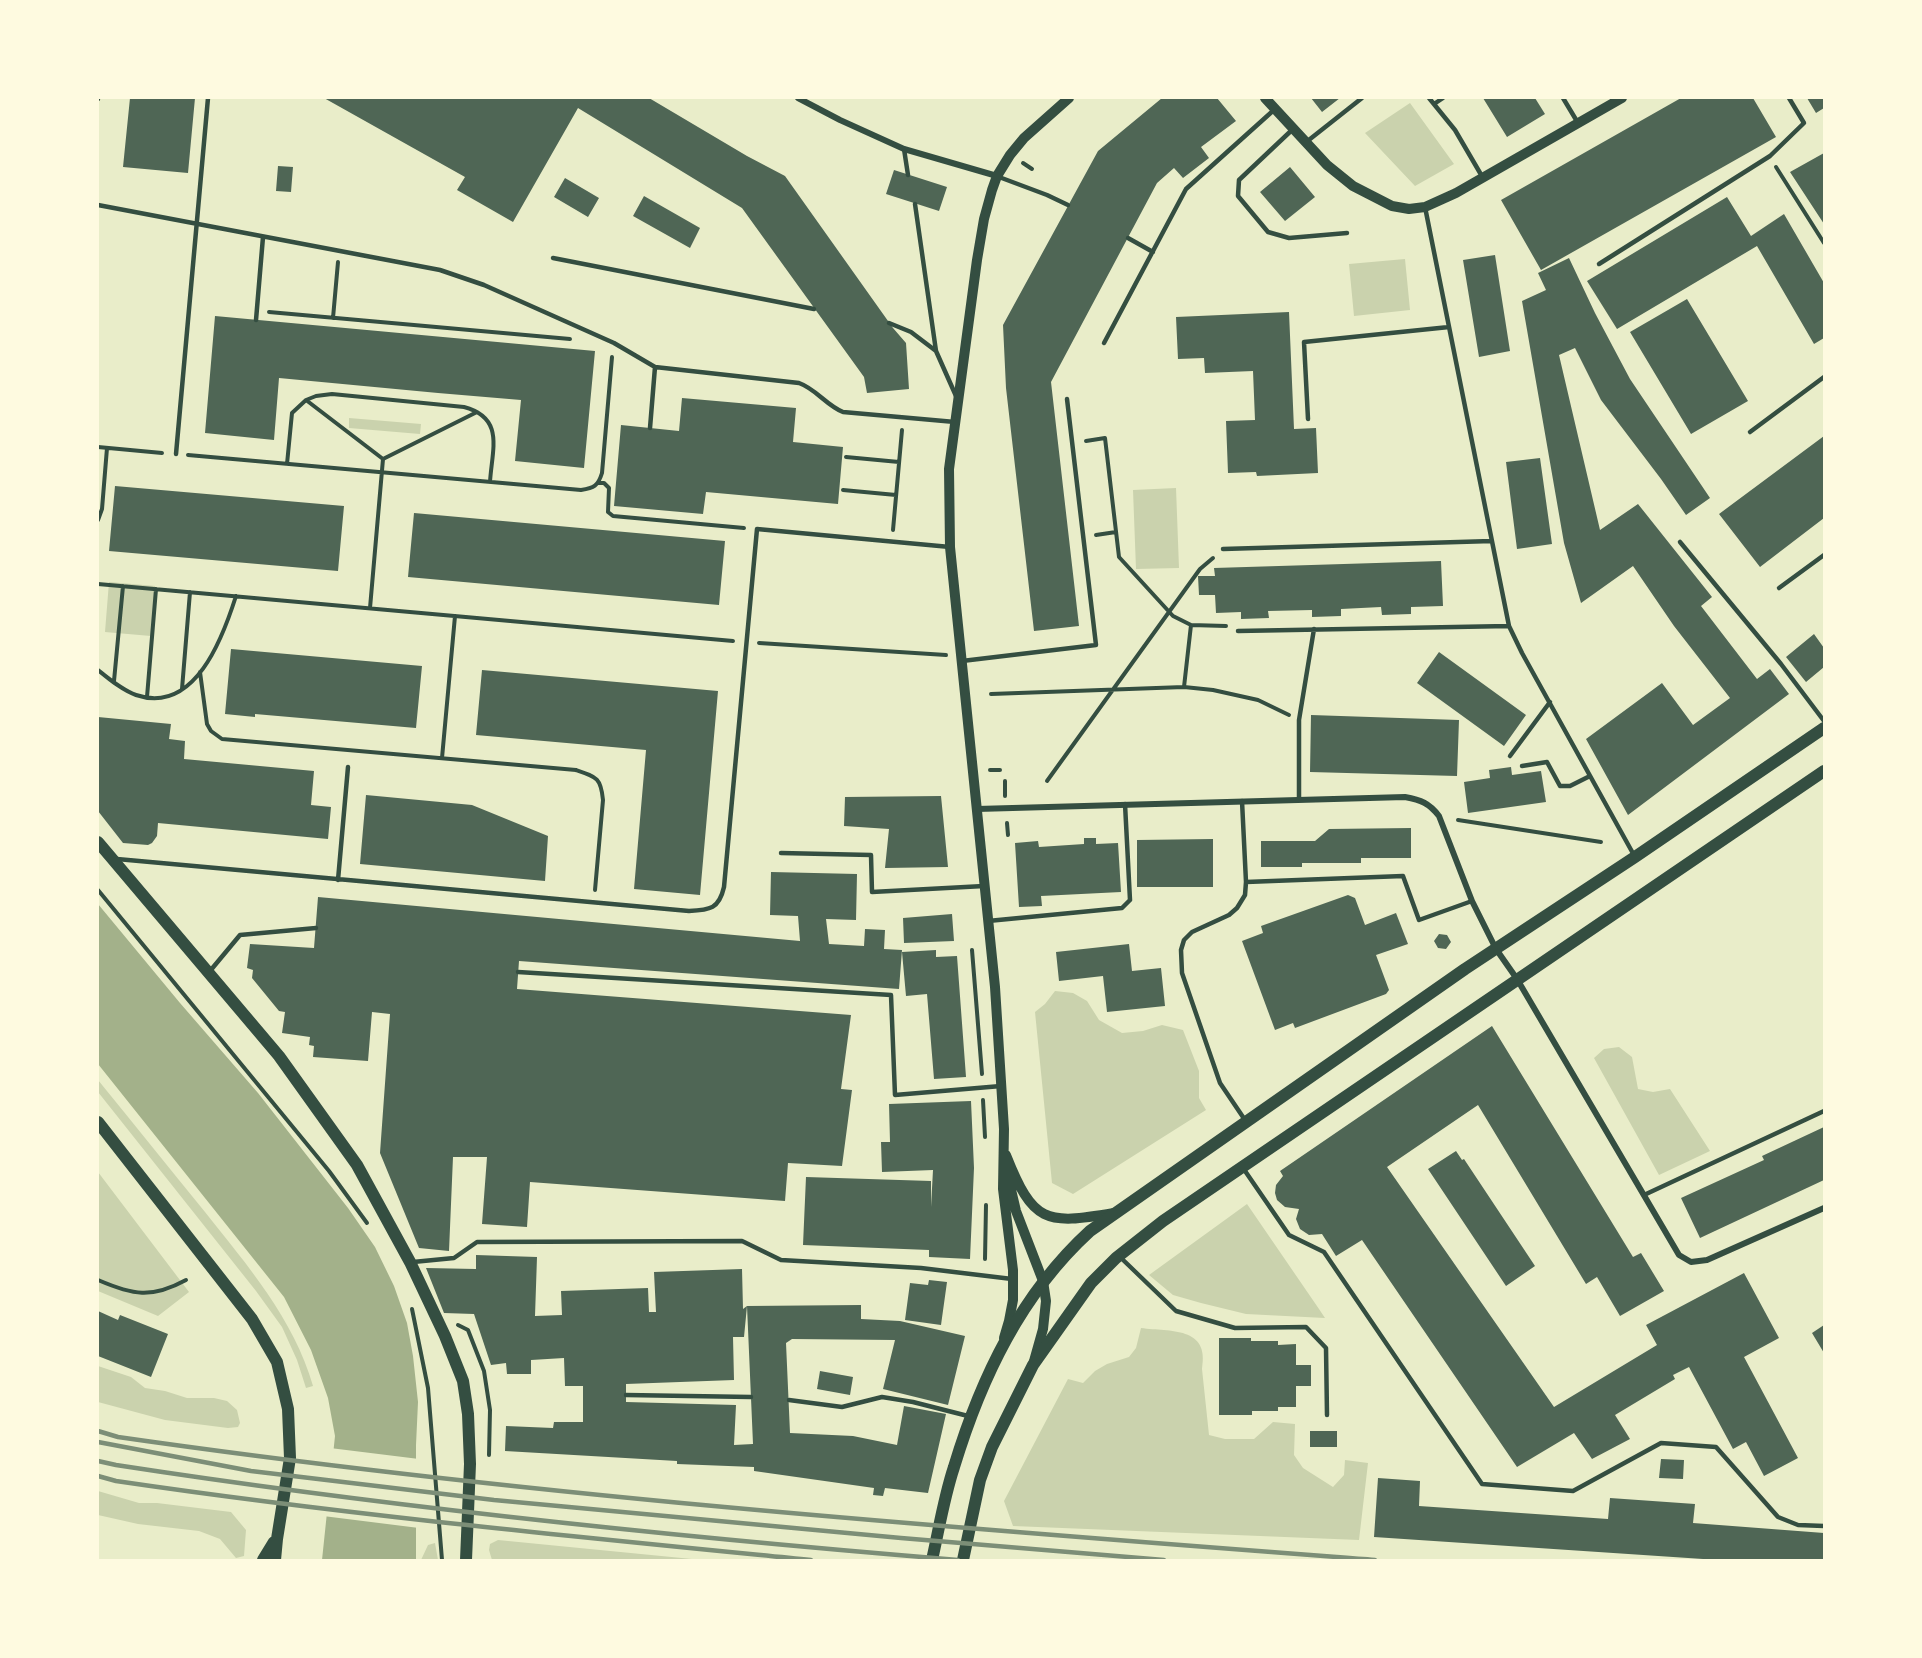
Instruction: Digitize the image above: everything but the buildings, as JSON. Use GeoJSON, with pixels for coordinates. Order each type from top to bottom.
{"type":"FeatureCollection","features":[{"type":"Feature","properties":{"kind":"main road"},"geometry":{"type":"LineString","coordinates":[[932,1560],[953,1469],[970,1417],[1001,1345],[1042,1281],[1069,1250],[1090,1231],[1496,949],[1824,728]]}},
{"type":"Feature","properties":{"kind":"main road"},"geometry":{"type":"LineString","coordinates":[[963,1560],[980,1480],[992,1447],[1033,1365],[1091,1283],[1119,1256],[1163,1221],[1824,771]]}},
{"type":"Feature","properties":{"kind":"main road"},"geometry":{"type":"LineString","coordinates":[[98,842],[279,1056],[357,1165],[410,1262],[445,1336],[463,1381],[468,1414],[470,1464],[467,1560]]}},
{"type":"Feature","properties":{"kind":"main road"},"geometry":{"type":"LineString","coordinates":[[98,1122],[252,1319],[277,1362],[288,1409],[290,1458],[276,1539],[275,1560]]}},
{"type":"Feature","properties":{"kind":"main road"},"geometry":{"type":"LineString","coordinates":[[263,1560],[276,1539]]}},
{"type":"Feature","properties":{"kind":"street"},"geometry":{"type":"LineString","coordinates":[[798,98],[840,120],[904,148],[997,176]]}},
{"type":"Feature","properties":{"kind":"street"},"geometry":{"type":"LineString","coordinates":[[1001,1345],[1009,1321],[1014,1280],[1003,1189],[1004,1150],[995,987],[950,546],[949,469],[984,219],[997,176],[1024,138],[1069,98]]}},
{"type":"Feature","properties":{"kind":"street"},"geometry":{"type":"LineString","coordinates":[[1265,98],[1327,165],[1353,186],[1392,206],[1408,209],[1425,207],[1456,193],[1622,98]]}},
{"type":"Feature","properties":{"kind":"street"},"geometry":{"type":"LineString","coordinates":[[977,809],[1405,797],[1422,800],[1432,806],[1439,816],[1472,901],[1496,949],[1517,980],[1679,1255],[1691,1262],[1707,1260],[1824,1208]]}},
{"type":"Feature","properties":{"kind":"street"},"geometry":{"type":"LineString","coordinates":[[1004,1150],[1022,1191],[1031,1204],[1047,1216],[1061,1220],[1118,1212]]}},
{"type":"Feature","properties":{"kind":"street"},"geometry":{"type":"LineString","coordinates":[[1004,1150],[1016,1211],[1042,1281],[1046,1301],[1043,1329],[1033,1365]]}},
{"type":"Feature","properties":{"kind":"lane"},"geometry":{"type":"LineString","coordinates":[[176,454],[208,98]]}},
{"type":"Feature","properties":{"kind":"lane"},"geometry":{"type":"LineString","coordinates":[[1305,142],[1362,98]]}},
{"type":"Feature","properties":{"kind":"lane"},"geometry":{"type":"LineString","coordinates":[[1429,98],[1455,130],[1484,177]]}},
{"type":"Feature","properties":{"kind":"lane"},"geometry":{"type":"LineString","coordinates":[[1434,104],[1443,98]]}},
{"type":"Feature","properties":{"kind":"lane"},"geometry":{"type":"LineString","coordinates":[[1563,98],[1578,123]]}},
{"type":"Feature","properties":{"kind":"lane"},"geometry":{"type":"LineString","coordinates":[[1599,264],[1770,156],[1804,123],[1789,98]]}},
{"type":"Feature","properties":{"kind":"lane"},"geometry":{"type":"LineString","coordinates":[[1104,343],[1186,189],[1275,110]]}},
{"type":"Feature","properties":{"kind":"lane"},"geometry":{"type":"LineString","coordinates":[[1293,129],[1239,180],[1238,196],[1268,232],[1289,238],[1347,233]]}},
{"type":"Feature","properties":{"kind":"lane"},"geometry":{"type":"LineString","coordinates":[[904,148],[908,176]]}},
{"type":"Feature","properties":{"kind":"lane"},"geometry":{"type":"LineString","coordinates":[[997,176],[1068,205]]}},
{"type":"Feature","properties":{"kind":"lane"},"geometry":{"type":"LineString","coordinates":[[915,204],[936,351],[958,400]]}},
{"type":"Feature","properties":{"kind":"lane"},"geometry":{"type":"LineString","coordinates":[[98,205],[410,264],[459,276],[614,343],[655,368],[799,383],[813,389],[834,408],[843,412],[955,422]]}},
{"type":"Feature","properties":{"kind":"lane"},"geometry":{"type":"LineString","coordinates":[[1425,207],[1509,626],[1635,857]]}},
{"type":"Feature","properties":{"kind":"lane"},"geometry":{"type":"LineString","coordinates":[[256,320],[263,237]]}},
{"type":"Feature","properties":{"kind":"lane"},"geometry":{"type":"LineString","coordinates":[[1128,238],[1153,252]]}},
{"type":"Feature","properties":{"kind":"lane"},"geometry":{"type":"LineString","coordinates":[[553,258],[814,309]]}},
{"type":"Feature","properties":{"kind":"lane"},"geometry":{"type":"LineString","coordinates":[[889,323],[911,332],[936,351]]}},
{"type":"Feature","properties":{"kind":"lane"},"geometry":{"type":"LineString","coordinates":[[1308,419],[1305,342],[1449,327]]}},
{"type":"Feature","properties":{"kind":"lane"},"geometry":{"type":"LineString","coordinates":[[650,428],[655,368]]}},
{"type":"Feature","properties":{"kind":"lane"},"geometry":{"type":"LineString","coordinates":[[1750,432],[1824,377]]}},
{"type":"Feature","properties":{"kind":"lane"},"geometry":{"type":"LineString","coordinates":[[962,658],[1096,645],[1067,399]]}},
{"type":"Feature","properties":{"kind":"lane"},"geometry":{"type":"LineString","coordinates":[[112,859],[594,903],[689,911],[709,910],[722,898],[724,887],[757,529],[950,546]]}},
{"type":"Feature","properties":{"kind":"lane"},"geometry":{"type":"LineString","coordinates":[[1223,549],[1492,541]]}},
{"type":"Feature","properties":{"kind":"lane"},"geometry":{"type":"LineString","coordinates":[[1680,542],[1788,673],[1824,721]]}},
{"type":"Feature","properties":{"kind":"lane"},"geometry":{"type":"LineString","coordinates":[[1779,588],[1824,555]]}},
{"type":"Feature","properties":{"kind":"lane"},"geometry":{"type":"LineString","coordinates":[[1238,631],[1509,626]]}},
{"type":"Feature","properties":{"kind":"lane"},"geometry":{"type":"LineString","coordinates":[[1299,800],[1299,720],[1314,629]]}},
{"type":"Feature","properties":{"kind":"lane"},"geometry":{"type":"LineString","coordinates":[[1510,756],[1550,702]]}},
{"type":"Feature","properties":{"kind":"lane"},"geometry":{"type":"LineString","coordinates":[[1522,766],[1547,762],[1560,786],[1570,786],[1590,776]]}},
{"type":"Feature","properties":{"kind":"lane"},"geometry":{"type":"LineString","coordinates":[[338,880],[348,767]]}},
{"type":"Feature","properties":{"kind":"lane"},"geometry":{"type":"LineString","coordinates":[[1242,801],[1245,895],[1237,908],[1229,915],[1192,932],[1184,940],[1180,950],[1182,973],[1220,1083],[1247,1122]]}},
{"type":"Feature","properties":{"kind":"lane"},"geometry":{"type":"LineString","coordinates":[[988,921],[1122,908],[1130,900],[1125,804]]}},
{"type":"Feature","properties":{"kind":"lane"},"geometry":{"type":"LineString","coordinates":[[781,853],[871,855],[872,892],[984,886]]}},
{"type":"Feature","properties":{"kind":"lane"},"geometry":{"type":"LineString","coordinates":[[1246,882],[1403,876],[1419,920],[1472,901]]}},
{"type":"Feature","properties":{"kind":"lane"},"geometry":{"type":"LineString","coordinates":[[209,973],[240,935],[316,928]]}},
{"type":"Feature","properties":{"kind":"lane"},"geometry":{"type":"LineString","coordinates":[[518,972],[891,995],[896,1095],[1001,1086]]}},
{"type":"Feature","properties":{"kind":"lane"},"geometry":{"type":"LineString","coordinates":[[1644,1195],[1824,1111]]}},
{"type":"Feature","properties":{"kind":"lane"},"geometry":{"type":"LineString","coordinates":[[1242,1167],[1288,1235],[1324,1252],[1482,1484],[1573,1491],[1661,1443],[1716,1447],[1778,1517],[1798,1526],[1824,1526]]}},
{"type":"Feature","properties":{"kind":"lane"},"geometry":{"type":"LineString","coordinates":[[410,1262],[454,1258],[477,1242],[742,1241],[781,1260],[921,1268],[1014,1280]]}},
{"type":"Feature","properties":{"kind":"lane"},"geometry":{"type":"LineString","coordinates":[[1119,1256],[1176,1311],[1235,1328],[1306,1327],[1326,1348],[1327,1415]]}},
{"type":"Feature","properties":{"kind":"lane"},"geometry":{"type":"LineString","coordinates":[[626,1395],[751,1396]]}},
{"type":"Feature","properties":{"kind":"lane"},"geometry":{"type":"LineString","coordinates":[[789,1400],[842,1407],[882,1397],[970,1417]]}},
{"type":"Feature","properties":{"kind":"path"},"geometry":{"type":"LineString","coordinates":[[1022,163],[1032,169]]}},
{"type":"Feature","properties":{"kind":"path"},"geometry":{"type":"LineString","coordinates":[[1786,183],[1824,243]]}},
{"type":"Feature","properties":{"kind":"path"},"geometry":{"type":"LineString","coordinates":[[333,318],[339,251]]}},
{"type":"Feature","properties":{"kind":"path"},"geometry":{"type":"LineString","coordinates":[[256,311],[579,340]]}},
{"type":"Feature","properties":{"kind":"path"},"geometry":{"type":"LineString","coordinates":[[98,447],[581,490],[593,488],[599,483],[602,473],[614,343]]}},
{"type":"Feature","properties":{"kind":"path"},"geometry":{"type":"LineString","coordinates":[[287,464],[292,413],[306,400],[332,394],[464,407],[478,411],[490,423],[494,432],[490,482]]}},
{"type":"Feature","properties":{"kind":"path"},"geometry":{"type":"LineString","coordinates":[[306,400],[383,459]]}},
{"type":"Feature","properties":{"kind":"path"},"geometry":{"type":"LineString","coordinates":[[383,459],[478,411]]}},
{"type":"Feature","properties":{"kind":"path"},"geometry":{"type":"LineString","coordinates":[[892,542],[903,417]]}},
{"type":"Feature","properties":{"kind":"path"},"geometry":{"type":"LineString","coordinates":[[1083,441],[1105,438],[1119,557],[1169,612],[1182,622],[1191,625],[1224,625]]}},
{"type":"Feature","properties":{"kind":"path"},"geometry":{"type":"LineString","coordinates":[[98,520],[102,509],[107,448]]}},
{"type":"Feature","properties":{"kind":"path"},"geometry":{"type":"LineString","coordinates":[[846,457],[899,462]]}},
{"type":"Feature","properties":{"kind":"path"},"geometry":{"type":"LineString","coordinates":[[370,608],[383,459]]}},
{"type":"Feature","properties":{"kind":"path"},"geometry":{"type":"LineString","coordinates":[[599,483],[604,483],[609,488],[608,512],[614,516],[757,529]]}},
{"type":"Feature","properties":{"kind":"path"},"geometry":{"type":"LineString","coordinates":[[843,490],[896,495]]}},
{"type":"Feature","properties":{"kind":"path"},"geometry":{"type":"LineString","coordinates":[[1105,533],[1116,532]]}},
{"type":"Feature","properties":{"kind":"path"},"geometry":{"type":"LineString","coordinates":[[1047,780],[1200,570],[1223,549]]}},
{"type":"Feature","properties":{"kind":"path"},"geometry":{"type":"LineString","coordinates":[[98,584],[747,642],[962,658]]}},
{"type":"Feature","properties":{"kind":"path"},"geometry":{"type":"LineString","coordinates":[[114,682],[123,586]]}},
{"type":"Feature","properties":{"kind":"path"},"geometry":{"type":"LineString","coordinates":[[147,697],[156,589]]}},
{"type":"Feature","properties":{"kind":"path"},"geometry":{"type":"LineString","coordinates":[[182,690],[190,592]]}},
{"type":"Feature","properties":{"kind":"path"},"geometry":{"type":"LineString","coordinates":[[98,671],[137,695],[161,697],[182,690],[189,685],[216,650],[236,596]]}},
{"type":"Feature","properties":{"kind":"path"},"geometry":{"type":"LineString","coordinates":[[442,758],[455,616]]}},
{"type":"Feature","properties":{"kind":"path"},"geometry":{"type":"LineString","coordinates":[[1184,687],[1191,625]]}},
{"type":"Feature","properties":{"kind":"path"},"geometry":{"type":"LineString","coordinates":[[200,672],[207,724],[215,735],[222,739],[576,771],[594,776],[601,785],[603,800],[594,903]]}},
{"type":"Feature","properties":{"kind":"path"},"geometry":{"type":"LineString","coordinates":[[991,694],[1184,687],[1213,690],[1258,700],[1299,720]]}},
{"type":"Feature","properties":{"kind":"path"},"geometry":{"type":"LineString","coordinates":[[990,770],[1000,770]]}},
{"type":"Feature","properties":{"kind":"path"},"geometry":{"type":"LineString","coordinates":[[1005,781],[1006,797]]}},
{"type":"Feature","properties":{"kind":"path"},"geometry":{"type":"LineString","coordinates":[[1458,820],[1602,842]]}},
{"type":"Feature","properties":{"kind":"path"},"geometry":{"type":"LineString","coordinates":[[1007,823],[1008,835]]}},
{"type":"Feature","properties":{"kind":"path"},"geometry":{"type":"LineString","coordinates":[[98,890],[329,1171],[367,1223]]}},
{"type":"Feature","properties":{"kind":"path"},"geometry":{"type":"LineString","coordinates":[[972,946],[986,1142]]}},
{"type":"Feature","properties":{"kind":"path"},"geometry":{"type":"LineString","coordinates":[[985,1259],[987,1199]]}},
{"type":"Feature","properties":{"kind":"path"},"geometry":{"type":"LineString","coordinates":[[98,1280],[116,1288],[143,1294],[166,1291],[186,1280]]}},
{"type":"Feature","properties":{"kind":"path"},"geometry":{"type":"LineString","coordinates":[[411,1307],[428,1388],[441,1560]]}},
{"type":"Feature","properties":{"kind":"shaded area"},"geometry":{"type":"Polygon","coordinates":[[[1410,103],[1454,164],[1415,186],[1365,133],[1410,103]]]}},
{"type":"Feature","properties":{"kind":"shaded area"},"geometry":{"type":"Polygon","coordinates":[[[1405,259],[1410,310],[1354,316],[1349,264],[1405,259]]]}},
{"type":"Feature","properties":{"kind":"shaded area"},"geometry":{"type":"Polygon","coordinates":[[[349,418],[421,424],[420,434],[349,428],[349,418]]]}},
{"type":"Feature","properties":{"kind":"shaded area"},"geometry":{"type":"Polygon","coordinates":[[[1176,488],[1179,568],[1136,569],[1133,490],[1176,488]]]}},
{"type":"Feature","properties":{"kind":"shaded area"},"geometry":{"type":"Polygon","coordinates":[[[109,582],[155,586],[151,636],[105,632],[109,582]]]}},
{"type":"Feature","properties":{"kind":"shaded area"},"geometry":{"type":"Polygon","coordinates":[[[98,904],[258,1093],[348,1208],[375,1247],[394,1286],[407,1323],[418,1402],[416,1560],[322,1560],[335,1436],[328,1398],[311,1350],[284,1297],[98,1064],[98,904]]]}},
{"type":"Feature","properties":{"kind":"shaded area"},"geometry":{"type":"Polygon","coordinates":[[[1055,991],[1073,993],[1087,1001],[1099,1020],[1122,1033],[1143,1031],[1162,1025],[1183,1030],[1199,1071],[1199,1098],[1206,1110],[1073,1194],[1052,1183],[1035,1012],[1055,991]]]}},
{"type":"Feature","properties":{"kind":"shaded area"},"geometry":{"type":"Polygon","coordinates":[[[1619,1047],[1632,1057],[1638,1089],[1653,1092],[1670,1089],[1710,1151],[1659,1175],[1594,1058],[1604,1049],[1619,1047]]]}},
{"type":"Feature","properties":{"kind":"shaded area"},"geometry":{"type":"Polygon","coordinates":[[[98,1080],[268,1294],[294,1338],[313,1386],[306,1388],[297,1360],[282,1327],[98,1092],[98,1080]]]}},
{"type":"Feature","properties":{"kind":"shaded area"},"geometry":{"type":"Polygon","coordinates":[[[98,1172],[189,1292],[158,1316],[98,1291],[98,1172]]]}},
{"type":"Feature","properties":{"kind":"shaded area"},"geometry":{"type":"Polygon","coordinates":[[[1247,1204],[1325,1318],[1246,1314],[1173,1295],[1149,1275],[1247,1204]]]}},
{"type":"Feature","properties":{"kind":"shaded area"},"geometry":{"type":"Polygon","coordinates":[[[1141,1328],[1175,1331],[1194,1338],[1200,1345],[1203,1355],[1202,1369],[1209,1435],[1225,1439],[1254,1439],[1273,1422],[1295,1424],[1294,1455],[1303,1468],[1333,1487],[1344,1475],[1345,1460],[1368,1463],[1359,1540],[1013,1526],[1004,1501],[1068,1379],[1083,1383],[1095,1371],[1107,1364],[1129,1357],[1136,1348],[1141,1328]]]}},
{"type":"Feature","properties":{"kind":"shaded area"},"geometry":{"type":"Polygon","coordinates":[[[98,1366],[131,1377],[145,1388],[187,1398],[214,1398],[227,1401],[237,1410],[240,1423],[238,1427],[228,1428],[165,1420],[98,1402],[98,1366]]]}},
{"type":"Feature","properties":{"kind":"shaded area"},"geometry":{"type":"Polygon","coordinates":[[[98,1491],[139,1503],[231,1512],[246,1530],[244,1556],[236,1558],[220,1539],[199,1531],[138,1524],[98,1515],[98,1491]]]}},
{"type":"Feature","properties":{"kind":"shaded area"},"geometry":{"type":"Polygon","coordinates":[[[498,1540],[702,1560],[492,1560],[490,1544],[498,1540]]]}},
{"type":"Feature","properties":{"kind":"shaded area"},"geometry":{"type":"Polygon","coordinates":[[[435,1543],[438,1560],[421,1560],[428,1545],[435,1543]]]}},
{"type":"Feature","properties":{"kind":"pier"},"geometry":{"type":"Polygon","coordinates":[[[330,1448],[419,1459],[419,1528],[323,1516],[330,1448]]]}},
{"type":"Feature","properties":{"kind":"railway"},"geometry":{"type":"LineString","coordinates":[[98,1431],[118,1437],[275,1458],[588,1494],[903,1523],[1375,1560]]}},
{"type":"Feature","properties":{"kind":"railway"},"geometry":{"type":"LineString","coordinates":[[98,1442],[251,1471],[494,1500],[1164,1560]]}},
{"type":"Feature","properties":{"kind":"railway"},"geometry":{"type":"LineString","coordinates":[[98,1461],[326,1495],[431,1508],[747,1542],[958,1560]]}},
{"type":"Feature","properties":{"kind":"railway"},"geometry":{"type":"LineString","coordinates":[[98,1476],[116,1481],[376,1515],[811,1560]]}}]}
